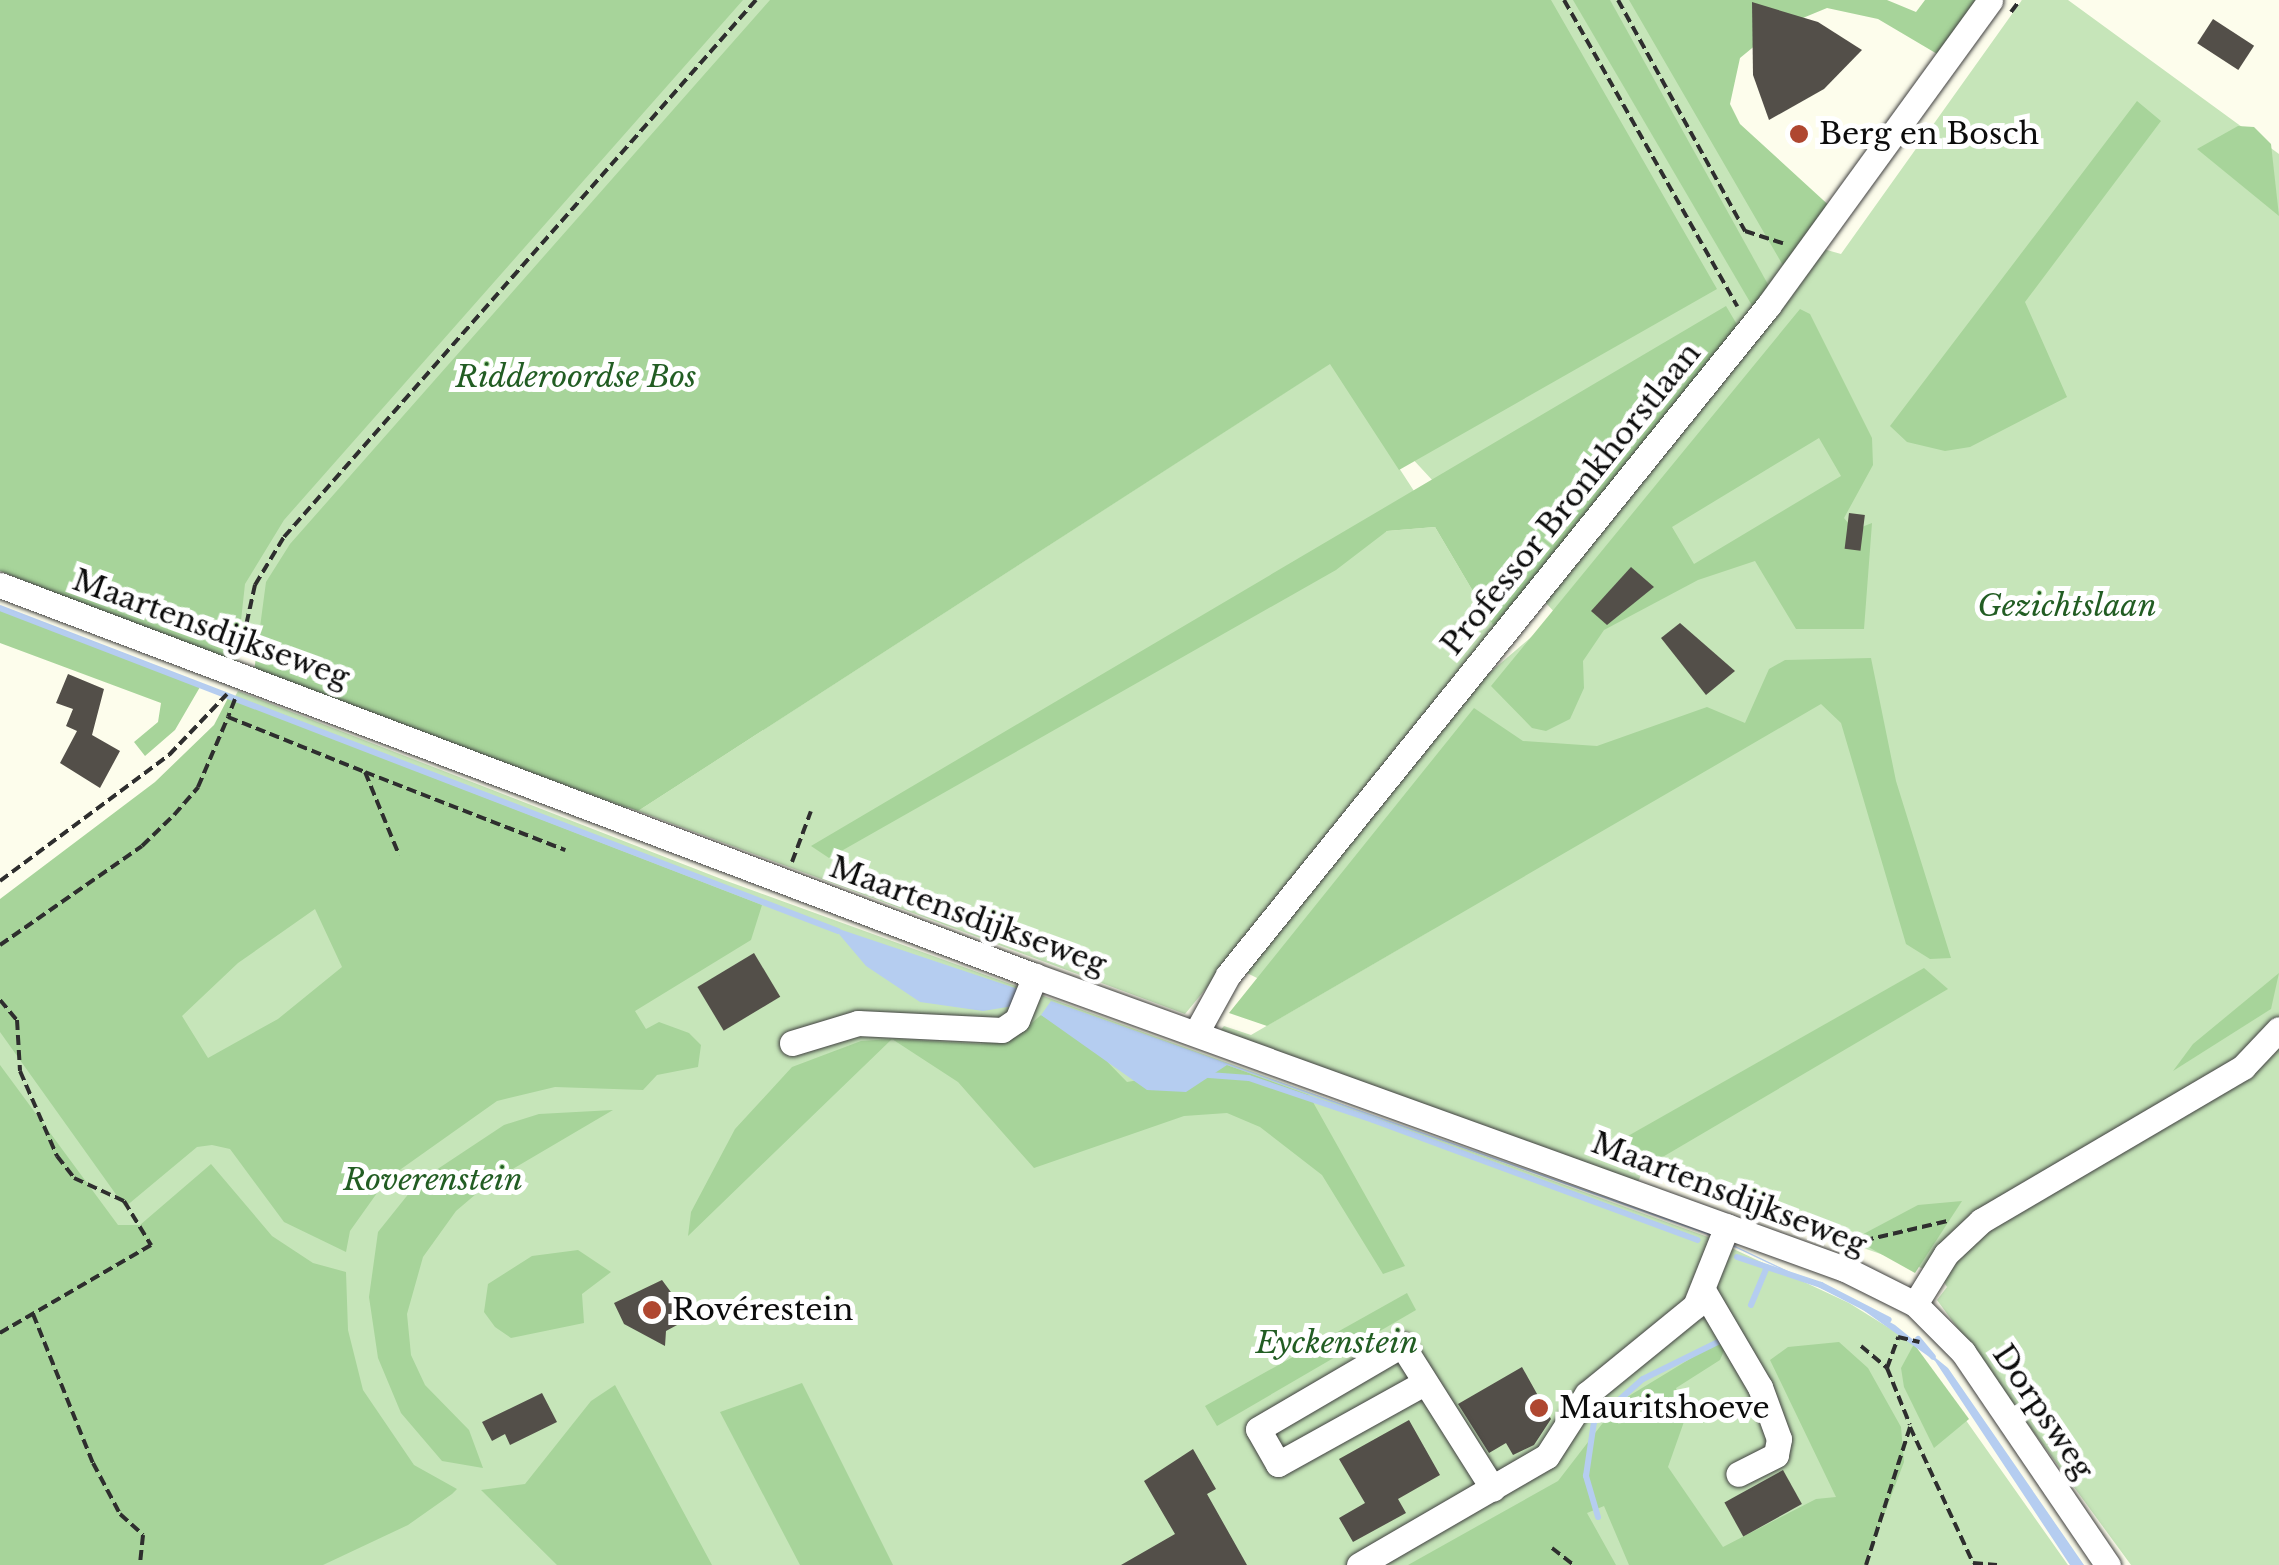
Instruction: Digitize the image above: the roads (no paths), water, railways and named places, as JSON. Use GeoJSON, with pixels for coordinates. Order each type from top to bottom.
{"type":"FeatureCollection","features":[{"type":"Feature","properties":{"kind":"street","name":"Professor Bronkhorstlaan"},"geometry":{"type":"LineString","coordinates":[[1196,1033],[1228,975],[1751,326],[1990,0]]}},
{"type":"Feature","properties":{"kind":"street","name":"Maartensdijkseweg"},"geometry":{"type":"LineString","coordinates":[[0,585],[236,665],[1035,976],[1727,1226],[1915,1304]]}},
{"type":"Feature","properties":{"kind":"street"},"geometry":{"type":"LineString","coordinates":[[792,1043],[858,1023],[1002,1030],[1017,1020],[1035,976]]}},
{"type":"Feature","properties":{"kind":"street"},"geometry":{"type":"LineString","coordinates":[[1915,1304],[1946,1254],[1981,1221],[2243,1066],[2279,1029]]}},
{"type":"Feature","properties":{"kind":"street"},"geometry":{"type":"LineString","coordinates":[[1359,1565],[1547,1456],[1588,1394],[1664,1337],[1703,1290],[1727,1226]]}},
{"type":"Feature","properties":{"kind":"street"},"geometry":{"type":"LineString","coordinates":[[1703,1290],[1760,1387],[1779,1440],[1776,1454],[1738,1474]]}},
{"type":"Feature","properties":{"kind":"street","name":"Dorpsweg"},"geometry":{"type":"LineString","coordinates":[[1915,1304],[1963,1352],[2108,1565]]}},
{"type":"Feature","properties":{"kind":"street"},"geometry":{"type":"LineString","coordinates":[[1424,1384],[1278,1464],[1258,1429],[1402,1345],[1493,1489]]}},
{"type":"Feature","properties":{"kind":"water"},"geometry":{"type":"Polygon","coordinates":[[[833,927],[1024,991],[1019,1005],[983,1011],[920,1002],[866,966],[833,927]]]}},
{"type":"Feature","properties":{"kind":"water"},"geometry":{"type":"Polygon","coordinates":[[[1051,1001],[1710,1234],[1860,1305],[1895,1325],[1948,1368],[2084,1565],[2070,1565],[1935,1361],[1856,1305],[1709,1235],[1227,1065],[1186,1092],[1147,1090],[1041,1015],[1051,1001]]]}},
{"type":"Feature","properties":{"kind":"waterway"},"geometry":{"type":"LineString","coordinates":[[0,608],[838,931]]}},
{"type":"Feature","properties":{"kind":"waterway"},"geometry":{"type":"LineString","coordinates":[[1209,1075],[1249,1078],[1697,1240]]}},
{"type":"Feature","properties":{"kind":"waterway"},"geometry":{"type":"LineString","coordinates":[[1737,1257],[1821,1285],[1889,1320]]}},
{"type":"Feature","properties":{"kind":"waterway"},"geometry":{"type":"LineString","coordinates":[[1751,1305],[1767,1267]]}},
{"type":"Feature","properties":{"kind":"waterway"},"geometry":{"type":"LineString","coordinates":[[1918,1339],[1933,1357]]}},
{"type":"Feature","properties":{"kind":"waterway"},"geometry":{"type":"LineString","coordinates":[[1598,1517],[1586,1476],[1594,1422],[1643,1379],[1720,1341]]}},
{"type":"Feature","properties":{"kind":"place","name":"Berg en Bosch"},"geometry":{"type":"Point","coordinates":[1799,134]}},
{"type":"Feature","properties":{"kind":"place","name":"Rovérestein"},"geometry":{"type":"Point","coordinates":[652,1310]}},
{"type":"Feature","properties":{"kind":"place","name":"Mauritshoeve"},"geometry":{"type":"Point","coordinates":[1539,1408]}},
{"type":"Feature","properties":{"kind":"park label","name":"Ridderoordse Bos"},"geometry":{"type":"Point","coordinates":[576,377]}},
{"type":"Feature","properties":{"kind":"park label","name":"Gezichtslaan"},"geometry":{"type":"Point","coordinates":[2067,606]}},
{"type":"Feature","properties":{"kind":"park label","name":"Roverenstein"},"geometry":{"type":"Point","coordinates":[433,1180]}},
{"type":"Feature","properties":{"kind":"park label","name":"Eyckenstein"},"geometry":{"type":"Point","coordinates":[1337,1343]}}]}
